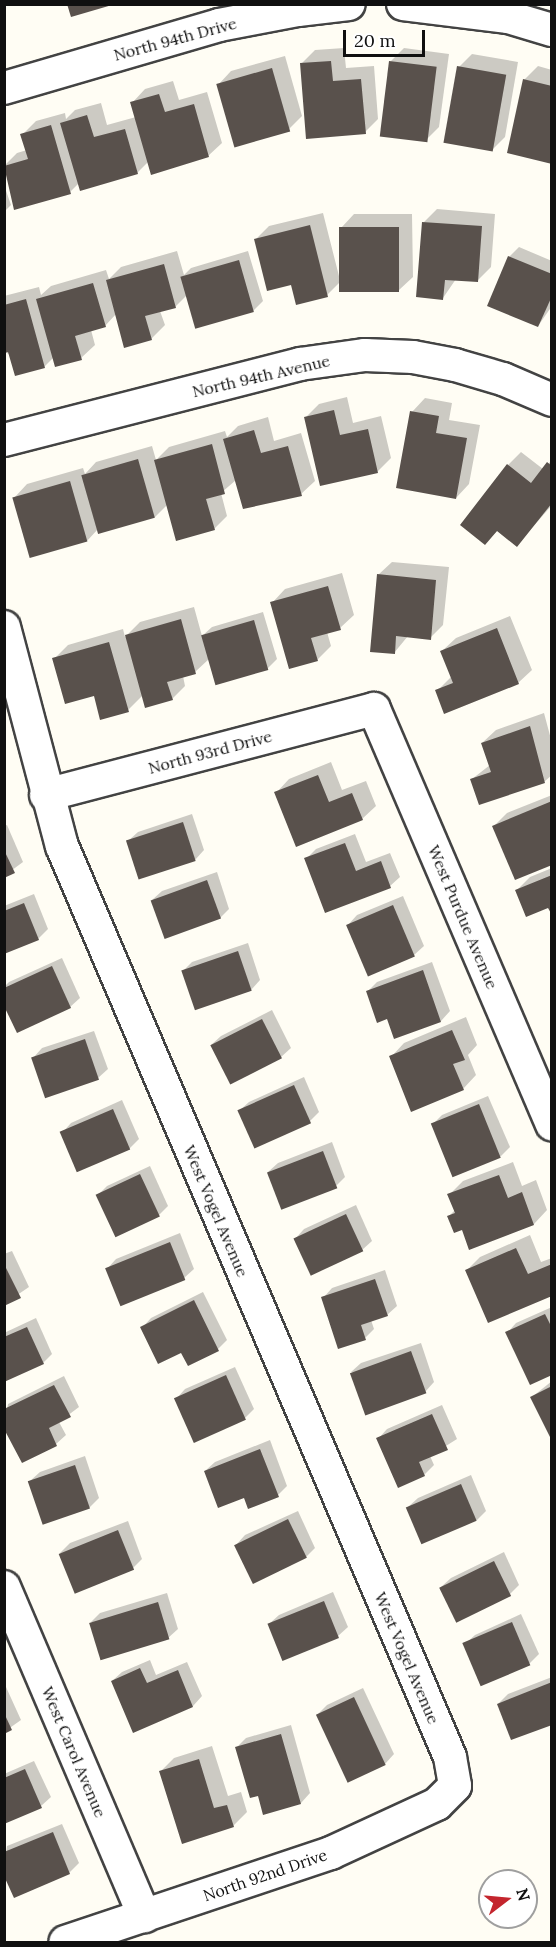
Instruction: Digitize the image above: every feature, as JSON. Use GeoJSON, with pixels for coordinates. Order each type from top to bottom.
{"type":"FeatureCollection","features":[{"type":"Feature","properties":{"kind":"street","name":"North 94th Drive"},"geometry":{"type":"LineString","coordinates":[[4,88],[216,15],[349,4]]}},
{"type":"Feature","properties":{"kind":"street"},"geometry":{"type":"LineString","coordinates":[[403,4],[508,17],[552,30]]}},
{"type":"Feature","properties":{"kind":"street","name":"North 94th Avenue"},"geometry":{"type":"LineString","coordinates":[[4,440],[300,364],[365,356],[413,357],[455,364],[503,379],[552,400]]}},
{"type":"Feature","properties":{"kind":"street","name":"West Vogel Avenue"},"geometry":{"type":"LineString","coordinates":[[4,627],[46,795],[82,898],[450,1757],[455,1786]]}},
{"type":"Feature","properties":{"kind":"street","name":"North 93rd Drive"},"geometry":{"type":"LineString","coordinates":[[46,795],[374,709]]}},
{"type":"Feature","properties":{"kind":"street","name":"West Purdue Avenue"},"geometry":{"type":"LineString","coordinates":[[374,709],[552,1125]]}},
{"type":"Feature","properties":{"kind":"street","name":"West Carol Avenue"},"geometry":{"type":"LineString","coordinates":[[4,1587],[144,1916]]}},
{"type":"Feature","properties":{"kind":"street","name":"North 92nd Drive"},"geometry":{"type":"LineString","coordinates":[[65,1942],[331,1852],[437,1804],[455,1786]]}},
{"type":"Feature","properties":{"kind":"building"},"geometry":{"type":"Polygon","coordinates":[[[67,4],[112,4],[112,5],[71,17],[67,4]]]}},
{"type":"Feature","properties":{"kind":"building"},"geometry":{"type":"Polygon","coordinates":[[[331,61],[333,81],[361,79],[366,134],[306,139],[300,63],[331,61]]]}},
{"type":"Feature","properties":{"kind":"building"},"geometry":{"type":"Polygon","coordinates":[[[389,61],[437,67],[427,142],[380,136],[389,61]]]}},
{"type":"Feature","properties":{"kind":"building"},"geometry":{"type":"Polygon","coordinates":[[[457,66],[506,75],[493,151],[443,143],[457,66]]]}},
{"type":"Feature","properties":{"kind":"building"},"geometry":{"type":"Polygon","coordinates":[[[272,68],[290,131],[234,147],[216,84],[272,68]]]}},
{"type":"Feature","properties":{"kind":"building"},"geometry":{"type":"Polygon","coordinates":[[[523,79],[552,86],[552,164],[507,153],[523,79]]]}},
{"type":"Feature","properties":{"kind":"building"},"geometry":{"type":"Polygon","coordinates":[[[159,94],[165,112],[194,104],[209,157],[151,175],[130,102],[159,94]]]}},
{"type":"Feature","properties":{"kind":"building"},"geometry":{"type":"Polygon","coordinates":[[[87,115],[94,137],[125,129],[138,174],[80,191],[60,123],[87,115]]]}},
{"type":"Feature","properties":{"kind":"building"},"geometry":{"type":"Polygon","coordinates":[[[51,125],[71,194],[14,210],[4,166],[28,159],[20,134],[51,125]]]}},
{"type":"Feature","properties":{"kind":"building"},"geometry":{"type":"Polygon","coordinates":[[[422,222],[482,226],[478,282],[445,280],[443,300],[416,297],[422,222]]]}},
{"type":"Feature","properties":{"kind":"building"},"geometry":{"type":"Polygon","coordinates":[[[310,225],[328,297],[296,305],[291,285],[267,291],[254,239],[310,225]]]}},
{"type":"Feature","properties":{"kind":"building"},"geometry":{"type":"Polygon","coordinates":[[[339,227],[399,227],[399,292],[339,292],[339,227]]]}},
{"type":"Feature","properties":{"kind":"building"},"geometry":{"type":"Polygon","coordinates":[[[508,256],[552,274],[552,296],[538,327],[487,306],[508,256]]]}},
{"type":"Feature","properties":{"kind":"building"},"geometry":{"type":"Polygon","coordinates":[[[239,260],[254,312],[195,329],[180,277],[239,260]]]}},
{"type":"Feature","properties":{"kind":"building"},"geometry":{"type":"Polygon","coordinates":[[[164,264],[176,308],[145,316],[152,340],[124,348],[106,280],[164,264]]]}},
{"type":"Feature","properties":{"kind":"building"},"geometry":{"type":"Polygon","coordinates":[[[93,283],[106,327],[75,336],[82,360],[55,367],[36,299],[93,283]]]}},
{"type":"Feature","properties":{"kind":"building"},"geometry":{"type":"Polygon","coordinates":[[[26,299],[45,368],[15,376],[8,352],[4,353],[4,305],[26,299]]]}},
{"type":"Feature","properties":{"kind":"building"},"geometry":{"type":"Polygon","coordinates":[[[334,410],[340,435],[368,429],[378,473],[320,486],[304,417],[334,410]]]}},
{"type":"Feature","properties":{"kind":"building"},"geometry":{"type":"Polygon","coordinates":[[[410,411],[439,416],[436,433],[467,438],[456,499],[396,488],[410,411]]]}},
{"type":"Feature","properties":{"kind":"building"},"geometry":{"type":"Polygon","coordinates":[[[254,430],[261,453],[288,446],[302,496],[243,509],[223,439],[254,430]]]}},
{"type":"Feature","properties":{"kind":"building"},"geometry":{"type":"Polygon","coordinates":[[[212,444],[225,494],[206,499],[215,530],[176,541],[154,460],[212,444]]]}},
{"type":"Feature","properties":{"kind":"building"},"geometry":{"type":"Polygon","coordinates":[[[138,459],[155,518],[98,534],[81,475],[138,459]]]}},
{"type":"Feature","properties":{"kind":"building"},"geometry":{"type":"Polygon","coordinates":[[[547,462],[552,466],[552,503],[517,547],[497,531],[485,545],[460,525],[507,464],[531,483],[547,462]]]}},
{"type":"Feature","properties":{"kind":"building"},"geometry":{"type":"Polygon","coordinates":[[[70,481],[87,542],[30,558],[12,498],[70,481]]]}},
{"type":"Feature","properties":{"kind":"building"},"geometry":{"type":"Polygon","coordinates":[[[377,574],[436,580],[431,640],[396,636],[395,654],[370,652],[377,574]]]}},
{"type":"Feature","properties":{"kind":"building"},"geometry":{"type":"Polygon","coordinates":[[[328,586],[341,630],[311,638],[318,661],[289,669],[270,602],[328,586]]]}},
{"type":"Feature","properties":{"kind":"building"},"geometry":{"type":"Polygon","coordinates":[[[181,619],[196,674],[167,682],[173,700],[145,708],[125,635],[181,619]]]}},
{"type":"Feature","properties":{"kind":"building"},"geometry":{"type":"Polygon","coordinates":[[[254,620],[268,670],[215,685],[201,635],[254,620]]]}},
{"type":"Feature","properties":{"kind":"building"},"geometry":{"type":"Polygon","coordinates":[[[497,628],[519,684],[444,714],[435,690],[453,683],[440,651],[497,628]]]}},
{"type":"Feature","properties":{"kind":"building"},"geometry":{"type":"Polygon","coordinates":[[[109,642],[129,712],[100,720],[94,696],[65,704],[52,658],[109,642]]]}},
{"type":"Feature","properties":{"kind":"building"},"geometry":{"type":"Polygon","coordinates":[[[530,726],[545,783],[479,805],[470,779],[491,772],[481,743],[530,726]]]}},
{"type":"Feature","properties":{"kind":"building"},"geometry":{"type":"Polygon","coordinates":[[[318,775],[329,802],[352,793],[363,820],[296,847],[274,792],[318,775]]]}},
{"type":"Feature","properties":{"kind":"building"},"geometry":{"type":"Polygon","coordinates":[[[552,801],[552,865],[515,880],[492,826],[552,801]]]}},
{"type":"Feature","properties":{"kind":"building"},"geometry":{"type":"Polygon","coordinates":[[[183,822],[196,861],[139,880],[126,841],[183,822]]]}},
{"type":"Feature","properties":{"kind":"building"},"geometry":{"type":"Polygon","coordinates":[[[345,843],[356,871],[381,861],[391,888],[325,913],[304,858],[345,843]]]}},
{"type":"Feature","properties":{"kind":"building"},"geometry":{"type":"Polygon","coordinates":[[[4,850],[15,873],[4,878],[4,850]]]}},
{"type":"Feature","properties":{"kind":"building"},"geometry":{"type":"Polygon","coordinates":[[[552,875],[552,915],[548,908],[526,917],[515,890],[552,875]]]}},
{"type":"Feature","properties":{"kind":"building"},"geometry":{"type":"Polygon","coordinates":[[[207,880],[221,919],[165,939],[151,901],[207,880]]]}},
{"type":"Feature","properties":{"kind":"building"},"geometry":{"type":"Polygon","coordinates":[[[24,903],[39,940],[4,954],[4,911],[24,903]]]}},
{"type":"Feature","properties":{"kind":"building"},"geometry":{"type":"Polygon","coordinates":[[[393,905],[415,957],[368,976],[346,925],[393,905]]]}},
{"type":"Feature","properties":{"kind":"building"},"geometry":{"type":"Polygon","coordinates":[[[238,951],[252,991],[195,1010],[181,971],[238,951]]]}},
{"type":"Feature","properties":{"kind":"building"},"geometry":{"type":"Polygon","coordinates":[[[52,966],[71,1008],[17,1033],[4,1006],[4,988],[52,966]]]}},
{"type":"Feature","properties":{"kind":"building"},"geometry":{"type":"Polygon","coordinates":[[[423,970],[441,1022],[394,1039],[387,1019],[377,1023],[366,991],[423,970]]]}},
{"type":"Feature","properties":{"kind":"building"},"geometry":{"type":"Polygon","coordinates":[[[262,1019],[282,1058],[230,1085],[210,1045],[262,1019]]]}},
{"type":"Feature","properties":{"kind":"building"},"geometry":{"type":"Polygon","coordinates":[[[452,1030],[465,1060],[453,1064],[464,1090],[411,1112],[389,1056],[452,1030]]]}},
{"type":"Feature","properties":{"kind":"building"},"geometry":{"type":"Polygon","coordinates":[[[85,1039],[99,1080],[45,1098],[31,1058],[85,1039]]]}},
{"type":"Feature","properties":{"kind":"building"},"geometry":{"type":"Polygon","coordinates":[[[294,1085],[311,1123],[254,1149],[237,1110],[294,1085]]]}},
{"type":"Feature","properties":{"kind":"building"},"geometry":{"type":"Polygon","coordinates":[[[479,1104],[501,1158],[453,1177],[431,1123],[479,1104]]]}},
{"type":"Feature","properties":{"kind":"building"},"geometry":{"type":"Polygon","coordinates":[[[113,1109],[130,1150],[77,1172],[60,1132],[113,1109]]]}},
{"type":"Feature","properties":{"kind":"building"},"geometry":{"type":"Polygon","coordinates":[[[323,1151],[337,1188],[281,1210],[267,1173],[323,1151]]]}},
{"type":"Feature","properties":{"kind":"building"},"geometry":{"type":"Polygon","coordinates":[[[140,1174],[160,1217],[115,1237],[96,1195],[140,1174]]]}},
{"type":"Feature","properties":{"kind":"building"},"geometry":{"type":"Polygon","coordinates":[[[499,1175],[508,1198],[522,1192],[534,1225],[469,1250],[462,1230],[454,1233],[447,1216],[455,1213],[447,1194],[499,1175]]]}},
{"type":"Feature","properties":{"kind":"building"},"geometry":{"type":"Polygon","coordinates":[[[346,1214],[363,1251],[311,1276],[293,1239],[346,1214]]]}},
{"type":"Feature","properties":{"kind":"building"},"geometry":{"type":"Polygon","coordinates":[[[170,1242],[185,1280],[120,1306],[105,1268],[170,1242]]]}},
{"type":"Feature","properties":{"kind":"building"},"geometry":{"type":"Polygon","coordinates":[[[516,1248],[528,1274],[552,1264],[552,1296],[488,1323],[465,1270],[516,1248]]]}},
{"type":"Feature","properties":{"kind":"building"},"geometry":{"type":"Polygon","coordinates":[[[4,1264],[21,1298],[4,1306],[4,1264]]]}},
{"type":"Feature","properties":{"kind":"building"},"geometry":{"type":"Polygon","coordinates":[[[375,1279],[388,1316],[361,1325],[366,1340],[338,1349],[321,1297],[375,1279]]]}},
{"type":"Feature","properties":{"kind":"building"},"geometry":{"type":"Polygon","coordinates":[[[194,1300],[219,1351],[188,1366],[181,1353],[158,1364],[140,1327],[194,1300]]]}},
{"type":"Feature","properties":{"kind":"building"},"geometry":{"type":"Polygon","coordinates":[[[545,1314],[552,1328],[552,1375],[530,1385],[505,1332],[545,1314]]]}},
{"type":"Feature","properties":{"kind":"building"},"geometry":{"type":"Polygon","coordinates":[[[27,1327],[44,1364],[4,1382],[4,1337],[27,1327]]]}},
{"type":"Feature","properties":{"kind":"building"},"geometry":{"type":"Polygon","coordinates":[[[411,1351],[426,1393],[365,1416],[350,1373],[411,1351]]]}},
{"type":"Feature","properties":{"kind":"building"},"geometry":{"type":"Polygon","coordinates":[[[226,1375],[246,1420],[194,1443],[174,1398],[226,1375]]]}},
{"type":"Feature","properties":{"kind":"building"},"geometry":{"type":"Polygon","coordinates":[[[54,1385],[71,1417],[49,1428],[57,1446],[22,1463],[4,1429],[4,1409],[54,1385]]]}},
{"type":"Feature","properties":{"kind":"building"},"geometry":{"type":"Polygon","coordinates":[[[552,1386],[552,1441],[530,1397],[552,1386]]]}},
{"type":"Feature","properties":{"kind":"building"},"geometry":{"type":"Polygon","coordinates":[[[432,1414],[448,1450],[419,1462],[425,1476],[398,1488],[376,1438],[432,1414]]]}},
{"type":"Feature","properties":{"kind":"building"},"geometry":{"type":"Polygon","coordinates":[[[260,1449],[279,1497],[248,1509],[244,1498],[218,1508],[204,1471],[260,1449]]]}},
{"type":"Feature","properties":{"kind":"building"},"geometry":{"type":"Polygon","coordinates":[[[75,1465],[90,1508],[43,1525],[28,1481],[75,1465]]]}},
{"type":"Feature","properties":{"kind":"building"},"geometry":{"type":"Polygon","coordinates":[[[461,1484],[477,1521],[421,1544],[406,1507],[461,1484]]]}},
{"type":"Feature","properties":{"kind":"building"},"geometry":{"type":"Polygon","coordinates":[[[288,1519],[307,1558],[253,1584],[234,1545],[288,1519]]]}},
{"type":"Feature","properties":{"kind":"building"},"geometry":{"type":"Polygon","coordinates":[[[118,1530],[134,1570],[75,1594],[59,1554],[118,1530]]]}},
{"type":"Feature","properties":{"kind":"building"},"geometry":{"type":"Polygon","coordinates":[[[494,1561],[511,1596],[456,1623],[439,1588],[494,1561]]]}},
{"type":"Feature","properties":{"kind":"building"},"geometry":{"type":"Polygon","coordinates":[[[324,1601],[339,1638],[282,1661],[267,1624],[324,1601]]]}},
{"type":"Feature","properties":{"kind":"building"},"geometry":{"type":"Polygon","coordinates":[[[158,1602],[169,1639],[101,1660],[89,1623],[158,1602]]]}},
{"type":"Feature","properties":{"kind":"building"},"geometry":{"type":"Polygon","coordinates":[[[512,1622],[530,1665],[481,1686],[462,1643],[512,1622]]]}},
{"type":"Feature","properties":{"kind":"building"},"geometry":{"type":"Polygon","coordinates":[[[140,1668],[147,1683],[178,1670],[193,1707],[133,1733],[111,1681],[140,1668]]]}},
{"type":"Feature","properties":{"kind":"building"},"geometry":{"type":"Polygon","coordinates":[[[552,1682],[552,1725],[511,1740],[497,1704],[552,1682]]]}},
{"type":"Feature","properties":{"kind":"building"},"geometry":{"type":"Polygon","coordinates":[[[354,1697],[386,1765],[348,1783],[316,1715],[354,1697]]]}},
{"type":"Feature","properties":{"kind":"building"},"geometry":{"type":"Polygon","coordinates":[[[4,1713],[12,1730],[4,1734],[4,1713]]]}},
{"type":"Feature","properties":{"kind":"building"},"geometry":{"type":"Polygon","coordinates":[[[281,1734],[301,1804],[263,1815],[258,1796],[250,1798],[235,1747],[281,1734]]]}},
{"type":"Feature","properties":{"kind":"building"},"geometry":{"type":"Polygon","coordinates":[[[199,1759],[214,1808],[227,1805],[234,1827],[182,1844],[159,1771],[199,1759]]]}},
{"type":"Feature","properties":{"kind":"building"},"geometry":{"type":"Polygon","coordinates":[[[25,1769],[42,1808],[4,1824],[4,1778],[25,1769]]]}},
{"type":"Feature","properties":{"kind":"building"},"geometry":{"type":"Polygon","coordinates":[[[53,1832],[70,1874],[14,1898],[4,1876],[4,1852],[53,1832]]]}}]}
